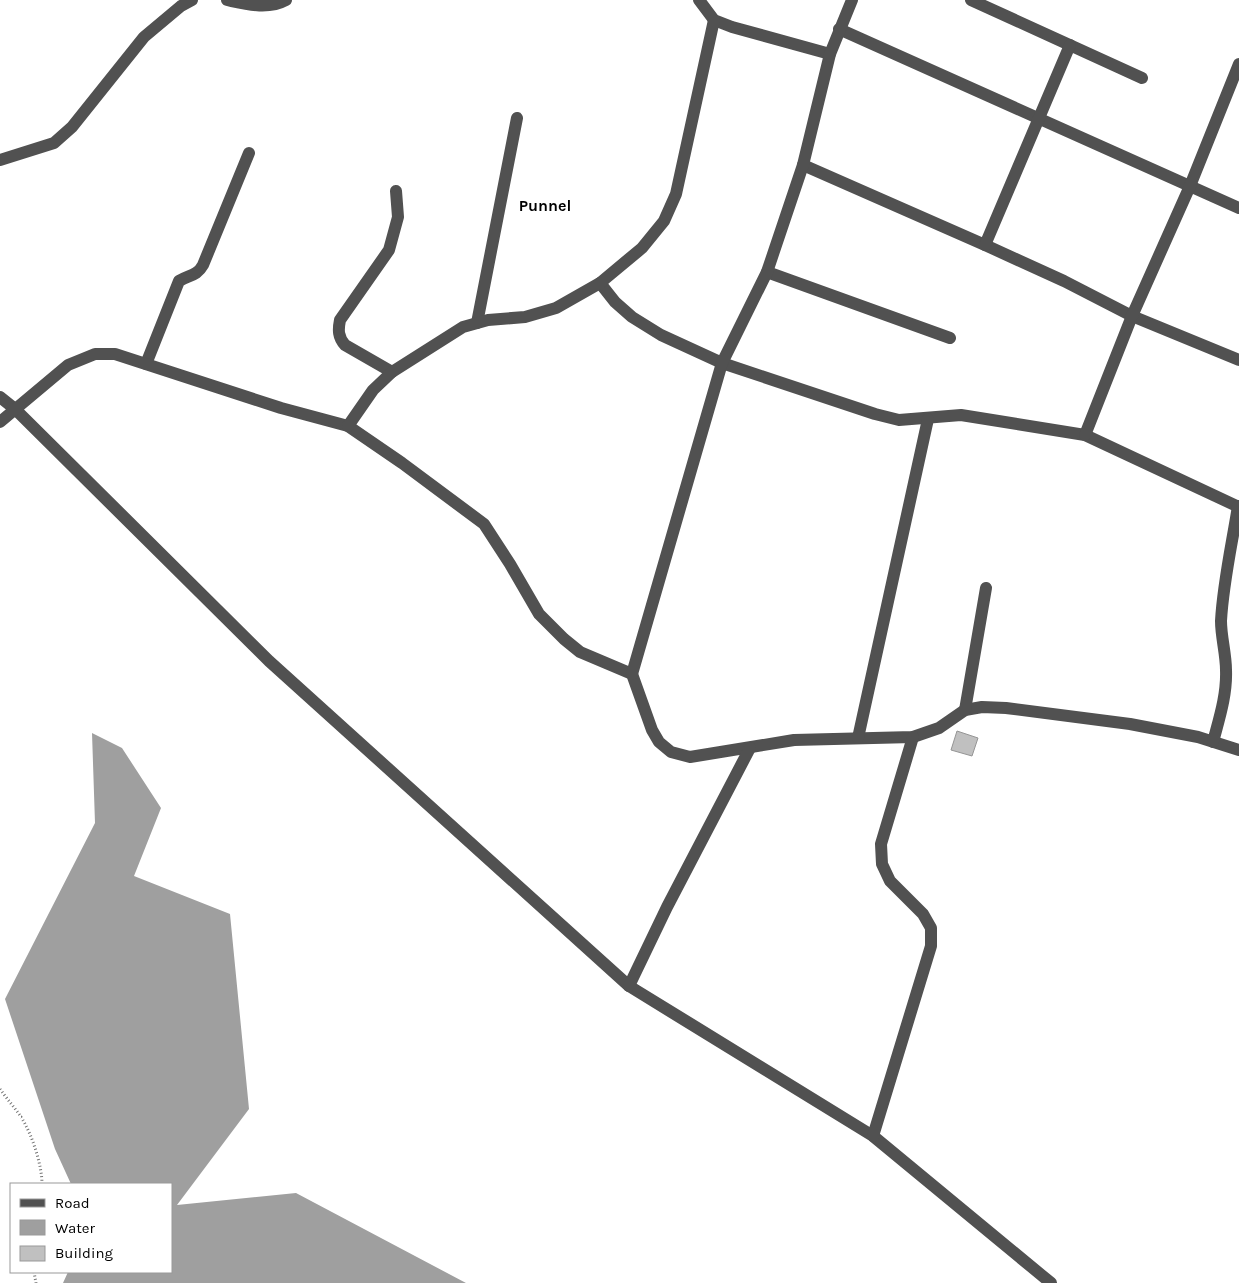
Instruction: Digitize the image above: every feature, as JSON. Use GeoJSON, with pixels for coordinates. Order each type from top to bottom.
{"type":"FeatureCollection","features":[{"type":"Feature","properties":{"kind":"street"},"geometry":{"type":"LineString","coordinates":[[0,160],[54,143],[72,127],[144,37],[181,6],[192,0]]}},
{"type":"Feature","properties":{"kind":"street"},"geometry":{"type":"LineString","coordinates":[[227,0],[259,6],[278,4],[286,0]]}},
{"type":"Feature","properties":{"kind":"street"},"geometry":{"type":"LineString","coordinates":[[700,0],[714,20],[732,27],[830,54]]}},
{"type":"Feature","properties":{"kind":"street"},"geometry":{"type":"LineString","coordinates":[[852,0],[830,54],[803,165],[767,272],[722,363],[632,674],[652,730],[659,742],[671,752],[690,757],[794,740],[913,737],[939,728],[965,710],[982,707],[1006,708],[1130,724],[1198,738],[1239,750]]}},
{"type":"Feature","properties":{"kind":"street"},"geometry":{"type":"LineString","coordinates":[[971,0],[1142,78]]}},
{"type":"Feature","properties":{"kind":"street"},"geometry":{"type":"LineString","coordinates":[[348,426],[374,390],[392,372],[463,327],[488,320],[525,317],[556,308],[600,283],[642,248],[664,222],[676,194],[714,20]]}},
{"type":"Feature","properties":{"kind":"street"},"geometry":{"type":"LineString","coordinates":[[839,29],[1239,208]]}},
{"type":"Feature","properties":{"kind":"street"},"geometry":{"type":"LineString","coordinates":[[985,245],[1070,45]]}},
{"type":"Feature","properties":{"kind":"street"},"geometry":{"type":"LineString","coordinates":[[1085,436],[1132,316],[1190,186],[1239,64]]}},
{"type":"Feature","properties":{"kind":"street"},"geometry":{"type":"LineString","coordinates":[[477,323],[517,118]]}},
{"type":"Feature","properties":{"kind":"street"},"geometry":{"type":"LineString","coordinates":[[146,364],[179,281],[186,277],[194,276],[200,272],[204,265],[250,153]]}},
{"type":"Feature","properties":{"kind":"street"},"geometry":{"type":"LineString","coordinates":[[803,165],[1064,281],[1132,316],[1239,360]]}},
{"type":"Feature","properties":{"kind":"street"},"geometry":{"type":"LineString","coordinates":[[392,372],[345,345],[340,339],[338,329],[340,320],[388,250],[398,217],[396,191]]}},
{"type":"Feature","properties":{"kind":"street"},"geometry":{"type":"LineString","coordinates":[[767,272],[950,338]]}},
{"type":"Feature","properties":{"kind":"street"},"geometry":{"type":"LineString","coordinates":[[600,283],[615,302],[632,317],[661,335],[722,363],[875,414],[899,420],[961,415],[1085,436],[1239,507],[1222,609],[1221,623],[1226,688],[1224,703],[1213,742]]}},
{"type":"Feature","properties":{"kind":"street"},"geometry":{"type":"LineString","coordinates":[[0,422],[68,365],[95,354],[115,354],[281,408],[348,426],[484,524],[539,614],[564,639],[580,652],[632,674]]}},
{"type":"Feature","properties":{"kind":"street"},"geometry":{"type":"LineString","coordinates":[[0,398],[15,409],[270,661],[629,986],[874,1136],[1051,1283]]}},
{"type":"Feature","properties":{"kind":"street"},"geometry":{"type":"LineString","coordinates":[[858,738],[928,419]]}},
{"type":"Feature","properties":{"kind":"street"},"geometry":{"type":"LineString","coordinates":[[965,710],[986,588]]}},
{"type":"Feature","properties":{"kind":"street"},"geometry":{"type":"LineString","coordinates":[[874,1136],[931,946],[931,928],[923,914],[890,881],[882,864],[881,844],[913,737]]}},
{"type":"Feature","properties":{"kind":"street"},"geometry":{"type":"LineString","coordinates":[[629,986],[666,907],[750,748]]}},
{"type":"Feature","properties":{"kind":"path"},"geometry":{"type":"LineString","coordinates":[[0,1089],[22,1118],[32,1139],[42,1176],[42,1183]]}},
{"type":"Feature","properties":{"kind":"water"},"geometry":{"type":"Polygon","coordinates":[[[92,733],[122,748],[161,808],[134,876],[230,914],[249,1109],[177,1205],[296,1193],[466,1283],[63,1283],[68,1273],[172,1273],[172,1183],[71,1183],[55,1149],[5,999],[95,823],[92,733]]]}},
{"type":"Feature","properties":{"kind":"building"},"geometry":{"type":"Polygon","coordinates":[[[957,731],[978,738],[972,756],[951,750],[957,731]]]}},
{"type":"Feature","properties":{"kind":"district","name":"Punnel"},"geometry":{"type":"Point","coordinates":[545,205]}}]}
